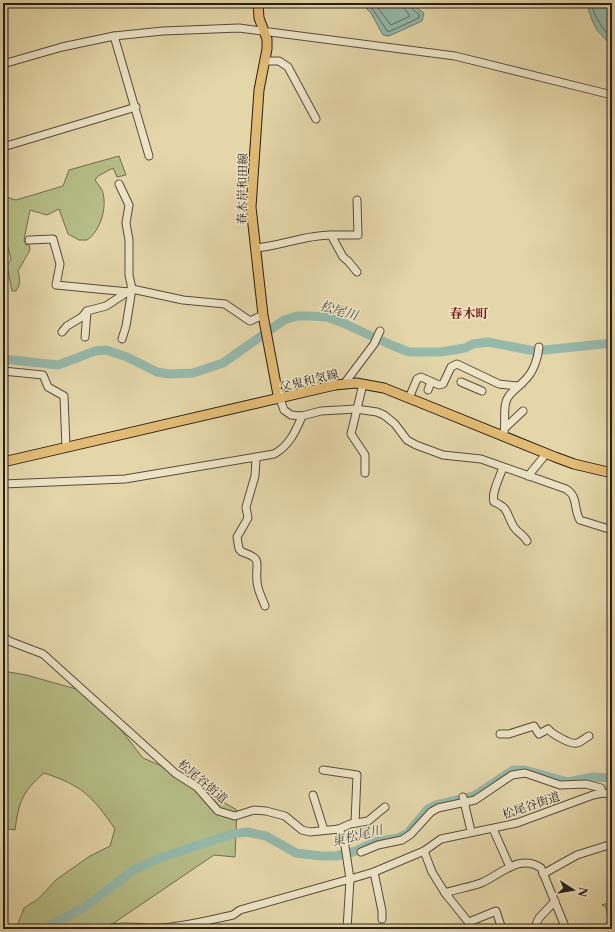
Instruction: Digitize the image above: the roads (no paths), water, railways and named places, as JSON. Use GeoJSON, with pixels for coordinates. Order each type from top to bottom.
{"type":"FeatureCollection","features":[{"type":"Feature","properties":{"kind":"main road","name":"春木岸和田線"},"geometry":{"type":"LineString","coordinates":[[258,3],[259,18],[267,39],[258,90],[251,207],[263,317],[267,343],[280,399]]}},
{"type":"Feature","properties":{"kind":"main road","name":"父鬼和気線"},"geometry":{"type":"LineString","coordinates":[[3,462],[344,384],[363,384],[384,388],[504,432],[546,454],[574,464],[612,473]]}},
{"type":"Feature","properties":{"kind":"street"},"geometry":{"type":"LineString","coordinates":[[3,64],[68,46],[114,36],[201,28],[263,30],[455,56],[612,95]]}},
{"type":"Feature","properties":{"kind":"street"},"geometry":{"type":"LineString","coordinates":[[114,36],[136,107],[149,156]]}},
{"type":"Feature","properties":{"kind":"street"},"geometry":{"type":"LineString","coordinates":[[264,61],[278,61],[288,67],[316,119]]}},
{"type":"Feature","properties":{"kind":"street"},"geometry":{"type":"LineString","coordinates":[[3,147],[136,107]]}},
{"type":"Feature","properties":{"kind":"street"},"geometry":{"type":"LineString","coordinates":[[119,184],[129,205],[126,223],[129,240],[130,290],[126,326],[122,340]]}},
{"type":"Feature","properties":{"kind":"street"},"geometry":{"type":"LineString","coordinates":[[255,248],[274,247],[316,235],[358,235],[357,200]]}},
{"type":"Feature","properties":{"kind":"street"},"geometry":{"type":"LineString","coordinates":[[331,235],[343,257],[356,272]]}},
{"type":"Feature","properties":{"kind":"street"},"geometry":{"type":"LineString","coordinates":[[29,240],[53,239],[60,264],[56,285],[130,290],[183,300],[225,304],[250,321],[263,317]]}},
{"type":"Feature","properties":{"kind":"street"},"geometry":{"type":"LineString","coordinates":[[62,332],[67,326],[82,317],[87,311],[106,306],[130,290]]}},
{"type":"Feature","properties":{"kind":"street"},"geometry":{"type":"LineString","coordinates":[[85,337],[87,311]]}},
{"type":"Feature","properties":{"kind":"street"},"geometry":{"type":"LineString","coordinates":[[344,384],[374,344],[380,332]]}},
{"type":"Feature","properties":{"kind":"street"},"geometry":{"type":"LineString","coordinates":[[504,432],[507,398],[517,386],[525,381],[538,359],[539,347]]}},
{"type":"Feature","properties":{"kind":"street"},"geometry":{"type":"LineString","coordinates":[[409,398],[417,379],[421,377],[439,385],[443,384],[451,367],[459,362],[477,374],[499,384],[517,386]]}},
{"type":"Feature","properties":{"kind":"street"},"geometry":{"type":"LineString","coordinates":[[3,371],[43,375],[48,386],[64,396],[66,448]]}},
{"type":"Feature","properties":{"kind":"street"},"geometry":{"type":"LineString","coordinates":[[471,386],[477,374]]}},
{"type":"Feature","properties":{"kind":"street"},"geometry":{"type":"LineString","coordinates":[[428,390],[432,382]]}},
{"type":"Feature","properties":{"kind":"street"},"geometry":{"type":"LineString","coordinates":[[461,382],[482,391]]}},
{"type":"Feature","properties":{"kind":"street"},"geometry":{"type":"LineString","coordinates":[[363,384],[351,434],[364,455],[364,473]]}},
{"type":"Feature","properties":{"kind":"street"},"geometry":{"type":"LineString","coordinates":[[280,399],[284,410],[291,415],[302,416],[321,411],[356,409],[384,415],[394,424],[407,440],[416,445],[443,455],[475,458],[566,488],[572,492],[580,520],[612,530]]}},
{"type":"Feature","properties":{"kind":"street"},"geometry":{"type":"LineString","coordinates":[[504,432],[523,411]]}},
{"type":"Feature","properties":{"kind":"street"},"geometry":{"type":"LineString","coordinates":[[3,484],[126,479],[256,458],[280,451],[296,432],[302,416]]}},
{"type":"Feature","properties":{"kind":"street"},"geometry":{"type":"LineString","coordinates":[[528,476],[546,454]]}},
{"type":"Feature","properties":{"kind":"street"},"geometry":{"type":"LineString","coordinates":[[256,458],[255,476],[246,507],[248,518],[245,525],[239,532],[237,543],[242,552],[252,555],[257,559],[259,566],[257,580],[265,606]]}},
{"type":"Feature","properties":{"kind":"street"},"geometry":{"type":"LineString","coordinates":[[504,467],[499,483],[493,491],[494,502],[505,508],[514,527],[523,534],[527,541]]}},
{"type":"Feature","properties":{"kind":"street","name":"松尾谷街道"},"geometry":{"type":"LineString","coordinates":[[3,636],[9,641],[43,654],[175,773],[196,787],[218,811],[235,816],[254,810],[266,811],[285,816],[302,830],[310,832],[339,829],[355,823],[368,821],[385,807]]}},
{"type":"Feature","properties":{"kind":"street"},"geometry":{"type":"LineString","coordinates":[[500,734],[509,734],[534,726],[539,734],[548,729],[553,736],[573,743],[577,743],[589,736]]}},
{"type":"Feature","properties":{"kind":"street"},"geometry":{"type":"LineString","coordinates":[[323,770],[357,775],[355,823]]}},
{"type":"Feature","properties":{"kind":"street"},"geometry":{"type":"LineString","coordinates":[[361,852],[378,845],[402,840],[411,834],[431,812],[438,808],[464,801],[475,800],[512,775],[518,773],[532,775],[560,785],[591,785],[601,788],[602,793]]}},
{"type":"Feature","properties":{"kind":"street","name":"松尾谷街道"},"geometry":{"type":"LineString","coordinates":[[107,929],[129,926],[146,928],[169,927],[233,915],[240,910],[374,872],[424,851],[440,839],[471,831],[492,829],[517,823],[602,793],[612,794]]}},
{"type":"Feature","properties":{"kind":"street"},"geometry":{"type":"LineString","coordinates":[[313,795],[324,830]]}},
{"type":"Feature","properties":{"kind":"street"},"geometry":{"type":"LineString","coordinates":[[464,801],[471,831]]}},
{"type":"Feature","properties":{"kind":"street"},"geometry":{"type":"LineString","coordinates":[[339,829],[345,846],[350,879],[347,929]]}},
{"type":"Feature","properties":{"kind":"street"},"geometry":{"type":"LineString","coordinates":[[492,829],[510,867]]}},
{"type":"Feature","properties":{"kind":"street"},"geometry":{"type":"LineString","coordinates":[[543,874],[577,855],[612,844]]}},
{"type":"Feature","properties":{"kind":"street"},"geometry":{"type":"LineString","coordinates":[[424,851],[432,872],[445,893],[474,929]]}},
{"type":"Feature","properties":{"kind":"street"},"geometry":{"type":"LineString","coordinates":[[445,893],[460,887],[480,884],[510,867],[530,862],[541,868],[566,929]]}},
{"type":"Feature","properties":{"kind":"street"},"geometry":{"type":"LineString","coordinates":[[374,872],[382,911],[382,919]]}},
{"type":"Feature","properties":{"kind":"street"},"geometry":{"type":"LineString","coordinates":[[534,929],[539,918],[555,901]]}},
{"type":"Feature","properties":{"kind":"street"},"geometry":{"type":"LineString","coordinates":[[469,922],[496,911],[502,929]]}},
{"type":"Feature","properties":{"kind":"water"},"geometry":{"type":"Polygon","coordinates":[[[361,3],[410,3],[424,13],[422,21],[389,36],[383,35],[371,13],[361,3]]]}},
{"type":"Feature","properties":{"kind":"water"},"geometry":{"type":"Polygon","coordinates":[[[587,3],[612,3],[612,50],[608,42],[595,27],[587,3]]]}},
{"type":"Feature","properties":{"kind":"waterway","name":"松尾川"},"geometry":{"type":"LineString","coordinates":[[3,359],[58,365],[95,351],[106,350],[127,357],[157,372],[169,374],[193,373],[223,363],[284,320],[297,316],[327,317],[409,352],[441,352],[488,342],[535,351],[612,343]]}},
{"type":"Feature","properties":{"kind":"waterway","name":"東松尾川"},"geometry":{"type":"LineString","coordinates":[[42,929],[85,907],[132,871],[157,859],[232,834],[247,832],[266,836],[296,853],[336,856],[353,852],[375,842],[398,838],[408,833],[428,809],[436,805],[474,796],[513,770],[525,770],[568,782],[593,777],[612,778]]}},
{"type":"Feature","properties":{"kind":"district","name":"春木町"},"geometry":{"type":"Point","coordinates":[469,313]}}]}
